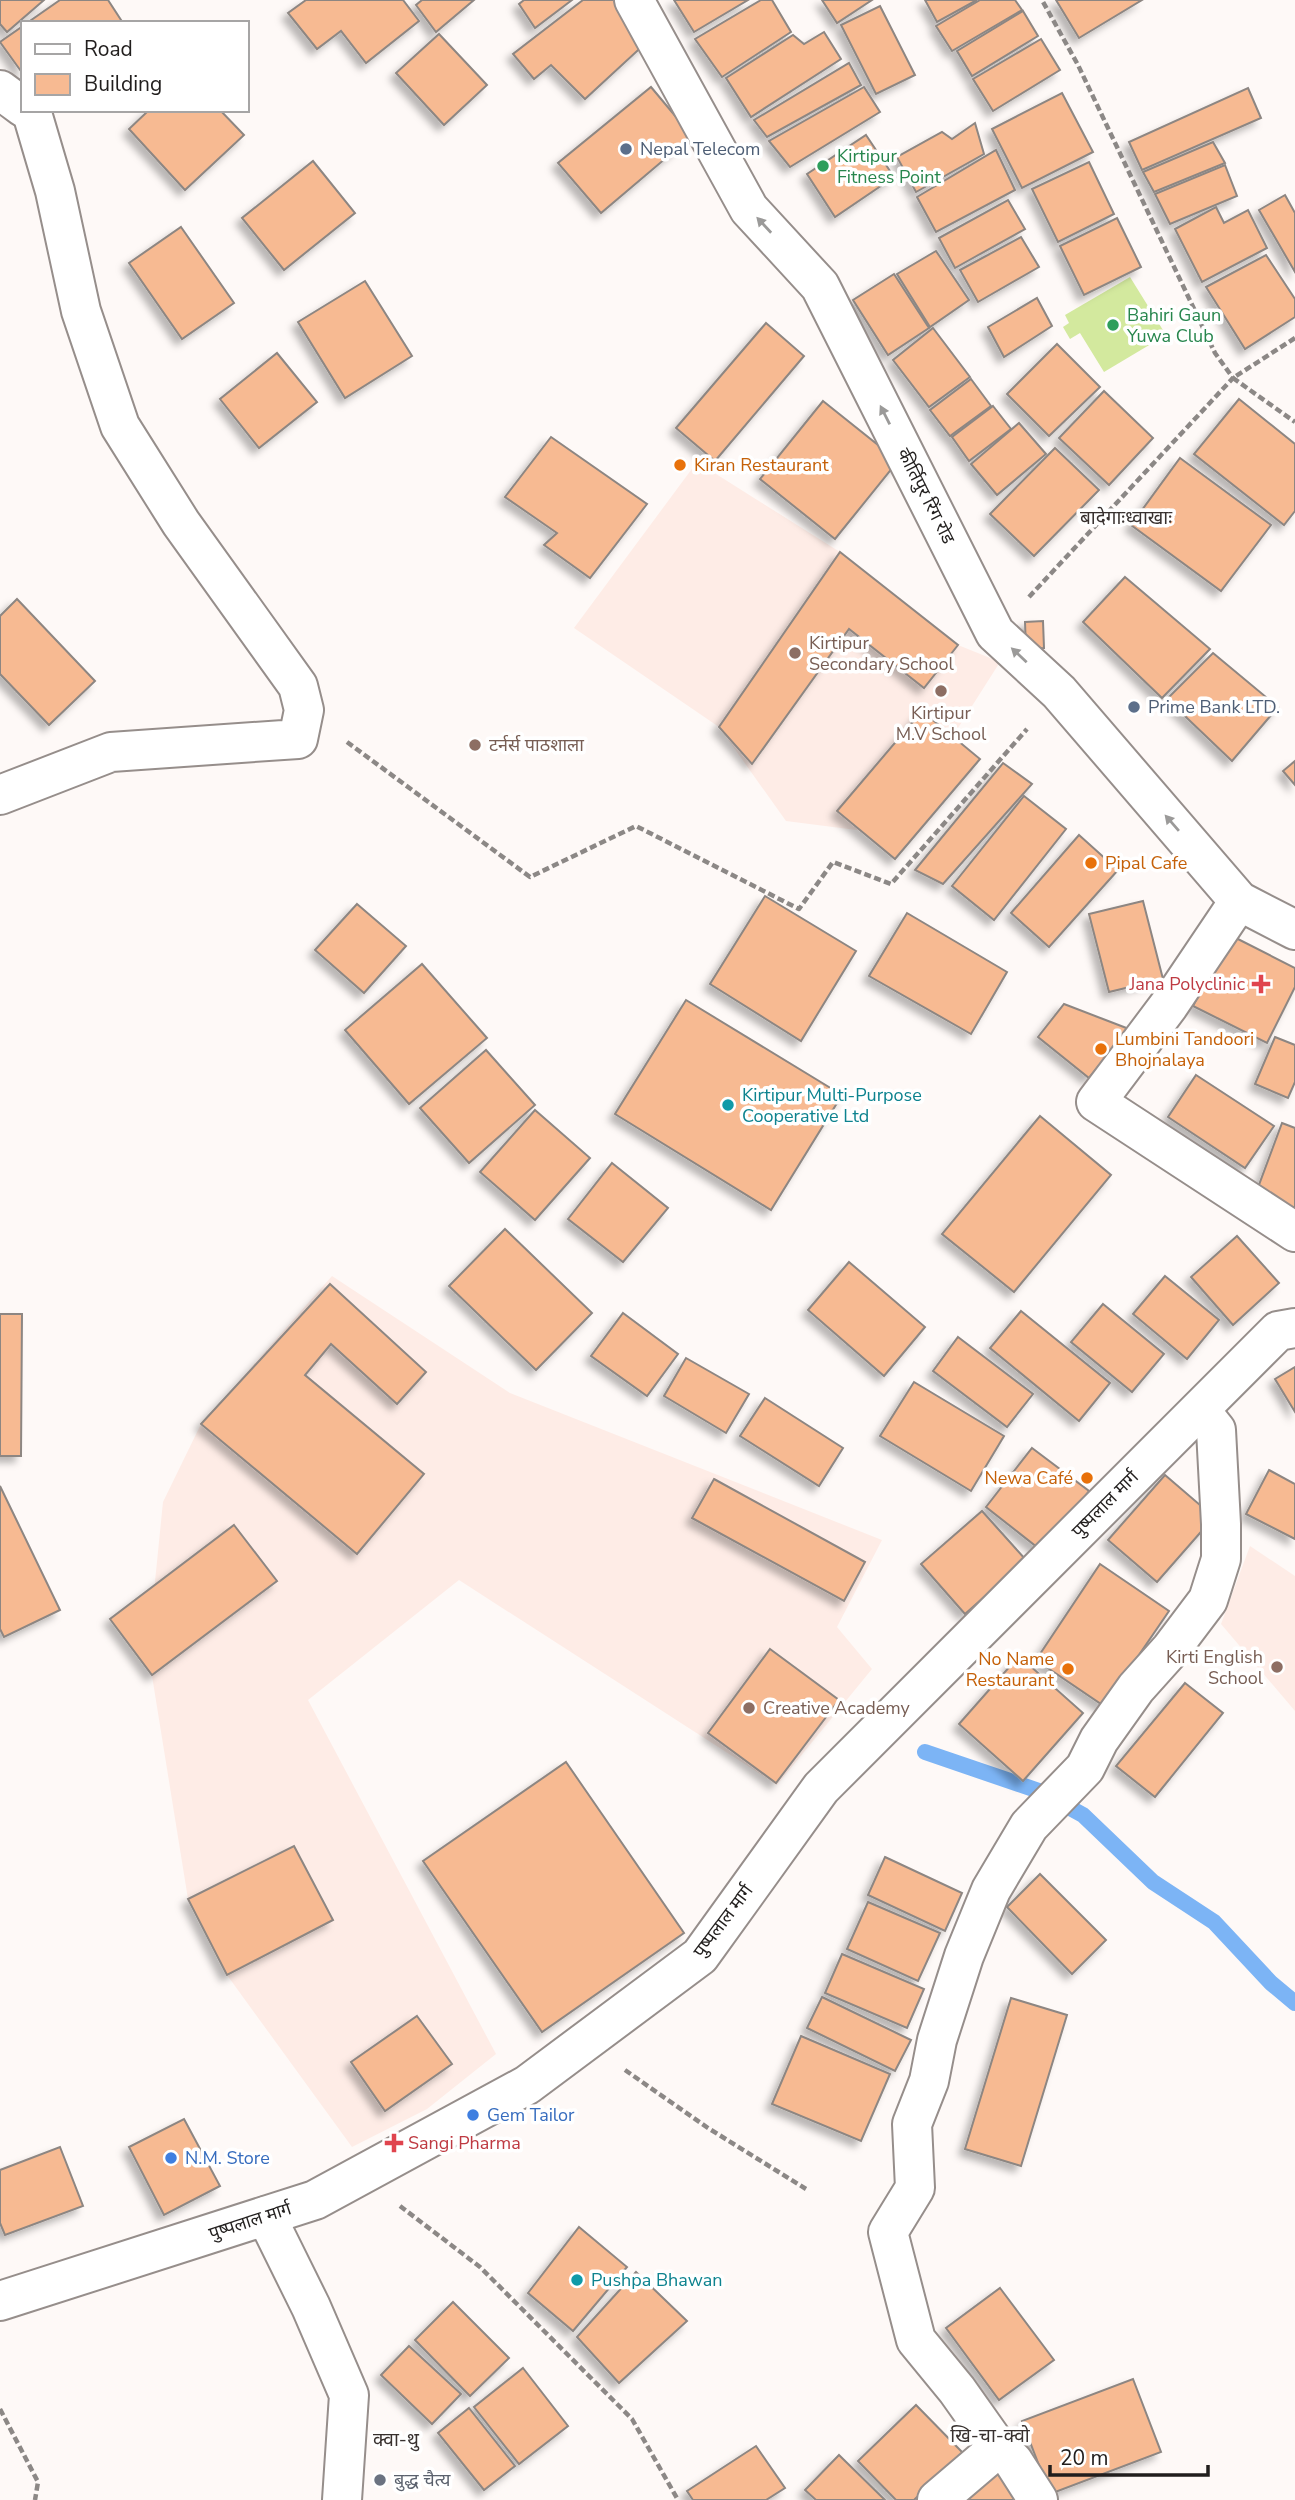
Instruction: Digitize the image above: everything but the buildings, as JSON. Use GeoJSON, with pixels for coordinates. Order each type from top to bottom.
{"type":"FeatureCollection","features":[{"type":"Feature","properties":{"kind":"street","name":"कीर्तिपुर रिंग रोड"},"geometry":{"type":"LineString","coordinates":[[634,0],[749,209],[820,286],[995,633],[1059,692],[1239,901],[1295,930]]}},
{"type":"Feature","properties":{"kind":"street"},"geometry":{"type":"LineString","coordinates":[[0,90],[21,106]]}},
{"type":"Feature","properties":{"kind":"street"},"geometry":{"type":"LineString","coordinates":[[0,795],[111,752],[298,739],[304,710],[298,686],[181,523],[120,426],[81,311],[55,191],[31,112]]}},
{"type":"Feature","properties":{"kind":"street"},"geometry":{"type":"LineString","coordinates":[[1239,901],[1169,1006],[1097,1102],[1295,1232]]}},
{"type":"Feature","properties":{"kind":"street","name":"पुष्पलाल मार्ग"},"geometry":{"type":"LineString","coordinates":[[0,2301],[315,2200],[527,2085],[700,1956],[821,1788],[1278,1331],[1295,1328]]}},
{"type":"Feature","properties":{"kind":"street"},"geometry":{"type":"LineString","coordinates":[[1038,2500],[1013,2461],[998,2448],[957,2389],[916,2340],[888,2232],[915,2188],[912,2124],[929,2081],[937,2040],[964,1956],[991,1890],[1029,1826],[1085,1768],[1099,1741],[1136,1688],[1171,1649],[1208,1600],[1222,1559],[1222,1524],[1216,1430],[1200,1410]]}},
{"type":"Feature","properties":{"kind":"street"},"geometry":{"type":"LineString","coordinates":[[266,2216],[311,2307],[349,2395],[342,2500]]}},
{"type":"Feature","properties":{"kind":"street"},"geometry":{"type":"LineString","coordinates":[[937,2500],[998,2448]]}},
{"type":"Feature","properties":{"kind":"path"},"geometry":{"type":"LineString","coordinates":[[1042,0],[1078,65],[1215,353],[1233,378],[1295,422]]}},
{"type":"Feature","properties":{"kind":"path"},"geometry":{"type":"LineString","coordinates":[[995,633],[1233,378],[1295,338]]}},
{"type":"Feature","properties":{"kind":"path"},"geometry":{"type":"LineString","coordinates":[[304,710],[530,877],[636,826],[799,909],[833,862],[891,884],[1059,692]]}},
{"type":"Feature","properties":{"kind":"path"},"geometry":{"type":"LineString","coordinates":[[593,2036],[608,2057],[648,2088],[806,2189]]}},
{"type":"Feature","properties":{"kind":"path"},"geometry":{"type":"LineString","coordinates":[[360,2176],[480,2267],[632,2419],[678,2500]]}},
{"type":"Feature","properties":{"kind":"path"},"geometry":{"type":"LineString","coordinates":[[0,2409],[38,2482],[35,2500]]}},
{"type":"Feature","properties":{"kind":"shaded area","name":"Kirtipur Secondary School"},"geometry":{"type":"Polygon","coordinates":[[[697,462],[840,552],[958,645],[1000,662],[958,728],[872,832],[786,821],[719,727],[574,628],[697,462]]]}},
{"type":"Feature","properties":{"kind":"shaded area","name":"Creative Academy"},"geometry":{"type":"Polygon","coordinates":[[[332,1276],[510,1393],[882,1540],[837,1627],[872,1669],[777,1785],[459,1580],[308,1700],[496,2054],[427,2109],[352,2147],[227,1975],[188,1899],[148,1651],[163,1502],[201,1424],[332,1276]]]}},
{"type":"Feature","properties":{"kind":"shaded area","name":"Kirti English School"},"geometry":{"type":"Polygon","coordinates":[[[1250,1546],[1295,1576],[1295,1711],[1221,1624],[1250,1546]]]}},
{"type":"Feature","properties":{"kind":"green space","name":"Bahiri Gaun Yuwa Club"},"geometry":{"type":"Polygon","coordinates":[[[1130,277],[1166,335],[1104,372],[1080,333],[1070,339],[1063,327],[1069,323],[1065,315],[1130,277]]]}},
{"type":"Feature","properties":{"kind":"waterway"},"geometry":{"type":"LineString","coordinates":[[925,1752],[1039,1791],[1083,1815],[1153,1882],[1214,1922],[1271,1983],[1295,2003]]}},
{"type":"Feature","properties":{"kind":"place","name":"Nepal Telecom"},"geometry":{"type":"Point","coordinates":[626,149]}},
{"type":"Feature","properties":{"kind":"place","name":"Kirtipur Fitness Point"},"geometry":{"type":"Point","coordinates":[823,166]}},
{"type":"Feature","properties":{"kind":"place","name":"Bahiri Gaun Yuwa Club"},"geometry":{"type":"Point","coordinates":[1113,325]}},
{"type":"Feature","properties":{"kind":"place","name":"Kiran Restaurant"},"geometry":{"type":"Point","coordinates":[680,465]}},
{"type":"Feature","properties":{"kind":"place","name":"Kirtipur Secondary School"},"geometry":{"type":"Point","coordinates":[795,653]}},
{"type":"Feature","properties":{"kind":"place","name":"Kirtipur M.V School"},"geometry":{"type":"Point","coordinates":[941,691]}},
{"type":"Feature","properties":{"kind":"place","name":"Prime Bank LTD."},"geometry":{"type":"Point","coordinates":[1134,707]}},
{"type":"Feature","properties":{"kind":"place","name":"टर्नर्स पाठशाला"},"geometry":{"type":"Point","coordinates":[475,745]}},
{"type":"Feature","properties":{"kind":"place","name":"Pipal Cafe"},"geometry":{"type":"Point","coordinates":[1091,863]}},
{"type":"Feature","properties":{"kind":"place","name":"Jana Polyclinic"},"geometry":{"type":"Point","coordinates":[1261,984]}},
{"type":"Feature","properties":{"kind":"place","name":"Lumbini Tandoori Bhojnalaya"},"geometry":{"type":"Point","coordinates":[1101,1049]}},
{"type":"Feature","properties":{"kind":"place","name":"Kirtipur Multi-Purpose Cooperative Ltd"},"geometry":{"type":"Point","coordinates":[728,1105]}},
{"type":"Feature","properties":{"kind":"place","name":"Newa Café"},"geometry":{"type":"Point","coordinates":[1087,1478]}},
{"type":"Feature","properties":{"kind":"place","name":"Kirti English School"},"geometry":{"type":"Point","coordinates":[1277,1667]}},
{"type":"Feature","properties":{"kind":"place","name":"No Name Restaurant"},"geometry":{"type":"Point","coordinates":[1068,1669]}},
{"type":"Feature","properties":{"kind":"place","name":"Creative Academy"},"geometry":{"type":"Point","coordinates":[749,1708]}},
{"type":"Feature","properties":{"kind":"place","name":"Gem Tailor"},"geometry":{"type":"Point","coordinates":[473,2115]}},
{"type":"Feature","properties":{"kind":"place","name":"Sangi Pharma"},"geometry":{"type":"Point","coordinates":[394,2143]}},
{"type":"Feature","properties":{"kind":"place","name":"N.M. Store"},"geometry":{"type":"Point","coordinates":[171,2158]}},
{"type":"Feature","properties":{"kind":"place","name":"Pushpa Bhawan"},"geometry":{"type":"Point","coordinates":[577,2280]}},
{"type":"Feature","properties":{"kind":"place","name":"बुद्ध चैत्य"},"geometry":{"type":"Point","coordinates":[380,2480]}},
{"type":"Feature","properties":{"kind":"district","name":"बादेगाःध्वाखाः"},"geometry":{"type":"Point","coordinates":[1126,517]}},
{"type":"Feature","properties":{"kind":"district","name":"खि-चा-क्वो"},"geometry":{"type":"Point","coordinates":[990,2435]}},
{"type":"Feature","properties":{"kind":"district","name":"क्वा-थु"},"geometry":{"type":"Point","coordinates":[396,2439]}}]}
